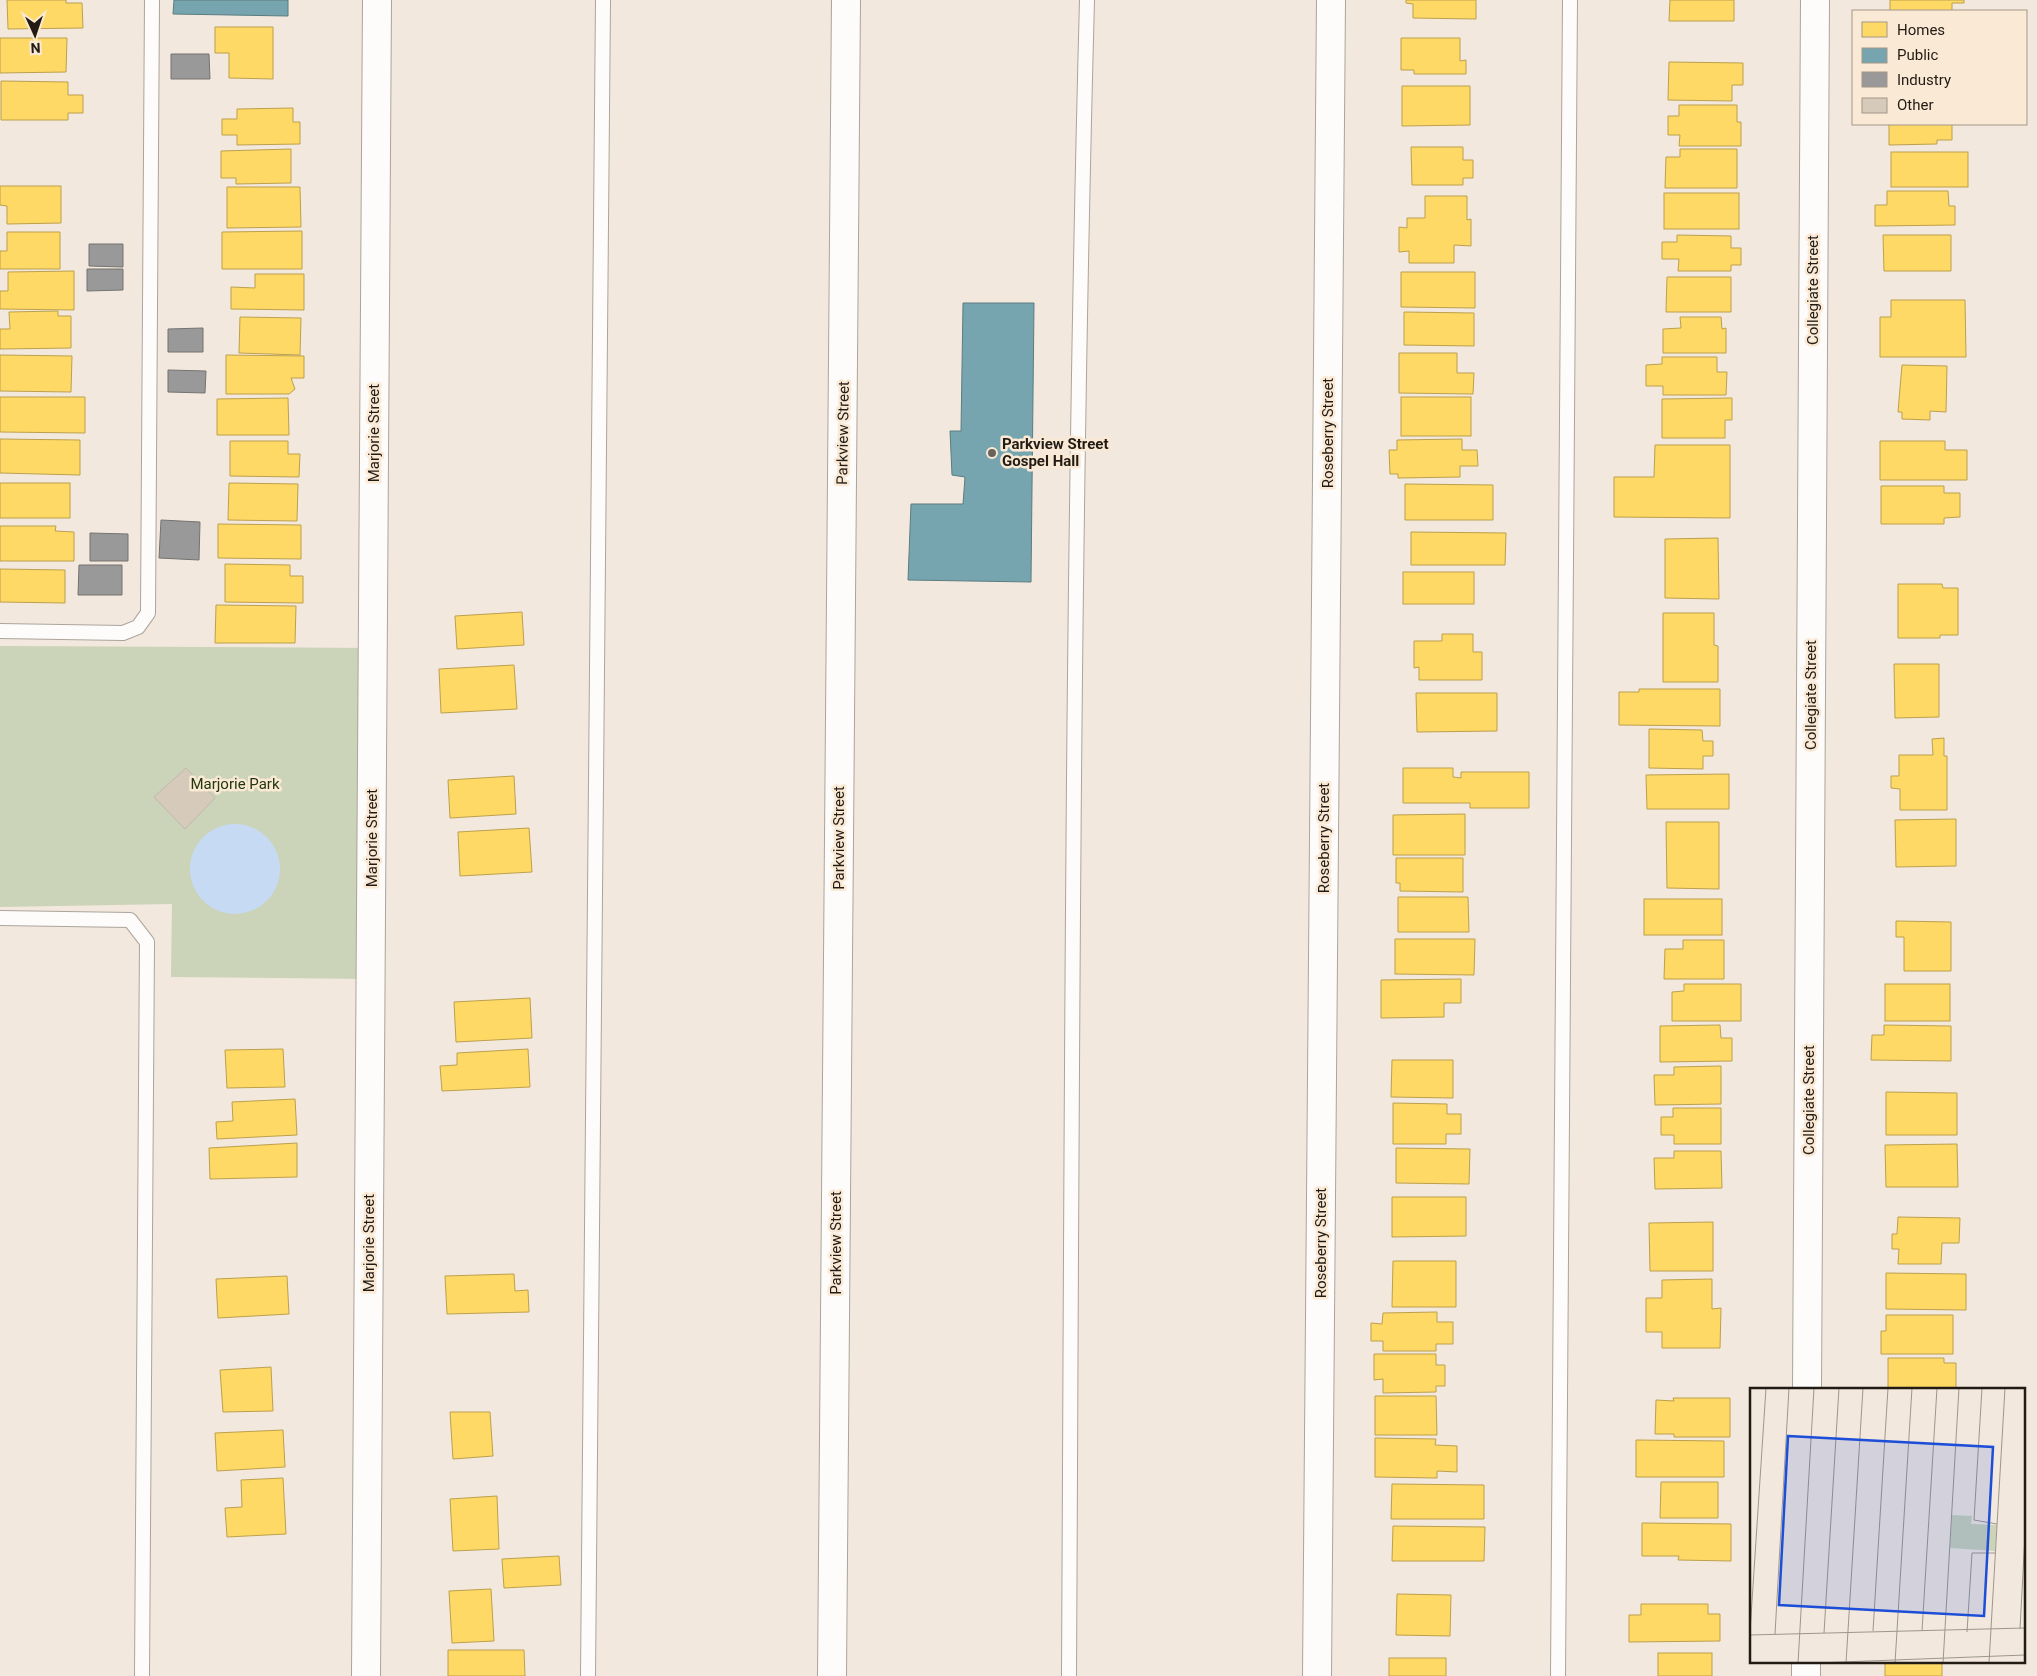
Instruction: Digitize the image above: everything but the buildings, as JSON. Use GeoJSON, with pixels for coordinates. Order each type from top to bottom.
{"type":"FeatureCollection","features":[{"type":"Feature","properties":{"kind":"street","name":"Marjorie Street"},"geometry":{"type":"LineString","coordinates":[[366,1676],[377,0]]}},
{"type":"Feature","properties":{"kind":"street","name":"Parkview Street"},"geometry":{"type":"LineString","coordinates":[[832,1676],[846,0]]}},
{"type":"Feature","properties":{"kind":"street","name":"Roseberry Street"},"geometry":{"type":"LineString","coordinates":[[1317,1676],[1332,0]]}},
{"type":"Feature","properties":{"kind":"street","name":"Collegiate Street"},"geometry":{"type":"LineString","coordinates":[[1807,1388],[1815,0]]}},
{"type":"Feature","properties":{"kind":"lane"},"geometry":{"type":"LineString","coordinates":[[0,631],[122,633],[138,627],[148,613],[152,0]]}},
{"type":"Feature","properties":{"kind":"lane"},"geometry":{"type":"LineString","coordinates":[[588,1676],[603,0]]}},
{"type":"Feature","properties":{"kind":"lane"},"geometry":{"type":"LineString","coordinates":[[1069,1676],[1075,607],[1087,0]]}},
{"type":"Feature","properties":{"kind":"lane"},"geometry":{"type":"LineString","coordinates":[[1558,1676],[1570,0]]}},
{"type":"Feature","properties":{"kind":"lane"},"geometry":{"type":"LineString","coordinates":[[0,918],[130,920],[146,942],[142,1676]]}},
{"type":"Feature","properties":{"kind":"green space","name":"Marjorie Park"},"geometry":{"type":"Polygon","coordinates":[[[0,646],[373,648],[371,979],[171,977],[172,904],[0,907],[0,646]]]}},
{"type":"Feature","properties":{"kind":"water"},"geometry":{"type":"Polygon","coordinates":[[[235,824],[252,827],[267,837],[277,852],[280,869],[277,886],[267,901],[252,911],[235,914],[218,911],[203,901],[193,886],[190,869],[193,852],[203,837],[218,827],[235,824]]]}},
{"type":"Feature","properties":{"kind":"place","name":"Parkview Street Gospel Hall"},"geometry":{"type":"Point","coordinates":[992,453]}}]}
